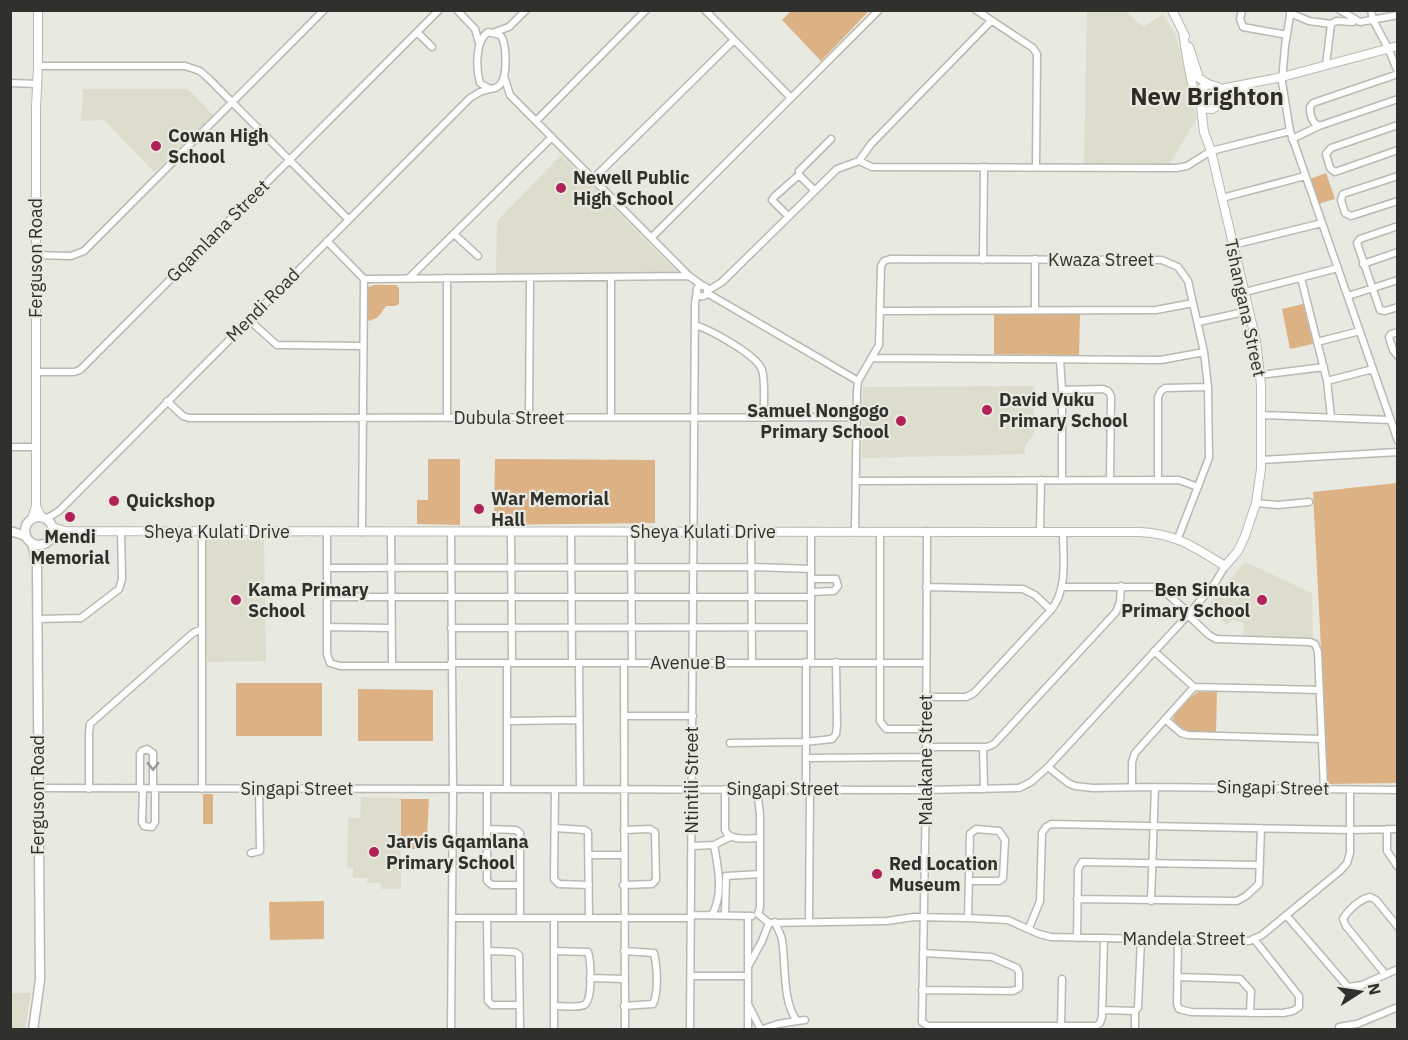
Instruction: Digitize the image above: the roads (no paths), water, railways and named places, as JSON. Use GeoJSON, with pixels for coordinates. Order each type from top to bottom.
{"type":"FeatureCollection","features":[{"type":"Feature","properties":{"kind":"main road"},"geometry":{"type":"LineString","coordinates":[[44,518],[52,527],[51,537],[43,544],[31,541],[10,530],[44,518]]}},
{"type":"Feature","properties":{"kind":"main road"},"geometry":{"type":"LineString","coordinates":[[29,523],[26,533],[31,541]]}},
{"type":"Feature","properties":{"kind":"main road","name":"Ferguson Road"},"geometry":{"type":"LineString","coordinates":[[31,541],[37,560],[40,981],[33,1029]]}},
{"type":"Feature","properties":{"kind":"main road","name":"Ferguson Road"},"geometry":{"type":"LineString","coordinates":[[37,560],[43,544]]}},
{"type":"Feature","properties":{"kind":"street","name":"Ferguson Road"},"geometry":{"type":"LineString","coordinates":[[29,523],[36,506],[38,10]]}},
{"type":"Feature","properties":{"kind":"street"},"geometry":{"type":"LineString","coordinates":[[36,255],[71,256],[80,253],[324,10]]}},
{"type":"Feature","properties":{"kind":"street","name":"Gqamlana Street"},"geometry":{"type":"LineString","coordinates":[[36,372],[80,370],[439,10]]}},
{"type":"Feature","properties":{"kind":"street"},"geometry":{"type":"LineString","coordinates":[[457,10],[477,33],[479,79],[483,86],[510,95],[705,292],[858,381]]}},
{"type":"Feature","properties":{"kind":"street"},"geometry":{"type":"LineString","coordinates":[[510,95],[504,76],[504,40],[509,27],[526,10]]}},
{"type":"Feature","properties":{"kind":"street"},"geometry":{"type":"LineString","coordinates":[[536,121],[646,10]]}},
{"type":"Feature","properties":{"kind":"street"},"geometry":{"type":"LineString","coordinates":[[705,10],[791,98]]}},
{"type":"Feature","properties":{"kind":"street"},"geometry":{"type":"LineString","coordinates":[[652,237],[879,10]]}},
{"type":"Feature","properties":{"kind":"street"},"geometry":{"type":"LineString","coordinates":[[976,10],[1033,48],[1037,54],[1036,167]]}},
{"type":"Feature","properties":{"kind":"street"},"geometry":{"type":"LineString","coordinates":[[1172,10],[1183,32],[1199,78],[1208,84],[1215,85],[1222,93],[1221,104],[1212,110],[1202,106],[1197,97],[1183,32]]}},
{"type":"Feature","properties":{"kind":"street"},"geometry":{"type":"LineString","coordinates":[[1242,10],[1240,21],[1244,27],[1287,35]]}},
{"type":"Feature","properties":{"kind":"street"},"geometry":{"type":"LineString","coordinates":[[1340,10],[1362,22],[1398,15]]}},
{"type":"Feature","properties":{"kind":"street"},"geometry":{"type":"LineString","coordinates":[[1319,126],[1315,124],[1312,117],[1310,109],[1312,104],[1398,72],[1373,20],[1371,10]]}},
{"type":"Feature","properties":{"kind":"street"},"geometry":{"type":"LineString","coordinates":[[1354,19],[1353,21],[1336,21],[1331,24],[1309,21],[1291,12],[1282,77],[1290,131],[1398,441]]}},
{"type":"Feature","properties":{"kind":"street"},"geometry":{"type":"LineString","coordinates":[[859,161],[864,151],[991,21]]}},
{"type":"Feature","properties":{"kind":"street"},"geometry":{"type":"LineString","coordinates":[[471,24],[500,34],[504,40]]}},
{"type":"Feature","properties":{"kind":"street"},"geometry":{"type":"LineString","coordinates":[[1326,65],[1331,24]]}},
{"type":"Feature","properties":{"kind":"street"},"geometry":{"type":"LineString","coordinates":[[479,43],[484,34],[509,27]]}},
{"type":"Feature","properties":{"kind":"street"},"geometry":{"type":"LineString","coordinates":[[417,32],[432,47]]}},
{"type":"Feature","properties":{"kind":"street"},"geometry":{"type":"LineString","coordinates":[[593,179],[734,40]]}},
{"type":"Feature","properties":{"kind":"street"},"geometry":{"type":"LineString","coordinates":[[1222,93],[1398,46]]}},
{"type":"Feature","properties":{"kind":"street"},"geometry":{"type":"LineString","coordinates":[[38,66],[185,66],[205,74],[348,219]]}},
{"type":"Feature","properties":{"kind":"street"},"geometry":{"type":"LineString","coordinates":[[491,89],[500,85],[504,76]]}},
{"type":"Feature","properties":{"kind":"street","name":"Mendi Road"},"geometry":{"type":"LineString","coordinates":[[470,98],[479,79]]}},
{"type":"Feature","properties":{"kind":"street"},"geometry":{"type":"LineString","coordinates":[[10,83],[38,84]]}},
{"type":"Feature","properties":{"kind":"street"},"geometry":{"type":"LineString","coordinates":[[1197,97],[1199,90],[1208,84]]}},
{"type":"Feature","properties":{"kind":"street","name":"Mendi Road"},"geometry":{"type":"LineString","coordinates":[[44,518],[57,513],[470,98],[491,89]]}},
{"type":"Feature","properties":{"kind":"street"},"geometry":{"type":"LineString","coordinates":[[1293,139],[1319,126],[1398,99]]}},
{"type":"Feature","properties":{"kind":"street","name":"Tshangana Street"},"geometry":{"type":"LineString","coordinates":[[1202,106],[1204,132],[1211,151],[1245,292],[1260,375],[1261,460],[1256,503],[1238,551],[1225,566]]}},
{"type":"Feature","properties":{"kind":"street","name":"Tshangana Street"},"geometry":{"type":"LineString","coordinates":[[1211,151],[1208,122],[1212,110]]}},
{"type":"Feature","properties":{"kind":"street"},"geometry":{"type":"LineString","coordinates":[[1398,125],[1331,148],[1326,154],[1330,168],[1335,172],[1398,150]]}},
{"type":"Feature","properties":{"kind":"street"},"geometry":{"type":"LineString","coordinates":[[690,277],[698,295],[722,282],[839,167],[859,161],[872,167],[1176,168],[1187,166],[1211,151],[1290,131]]}},
{"type":"Feature","properties":{"kind":"street"},"geometry":{"type":"LineString","coordinates":[[409,279],[552,137]]}},
{"type":"Feature","properties":{"kind":"street"},"geometry":{"type":"LineString","coordinates":[[788,216],[772,198],[799,175],[799,171],[831,139]]}},
{"type":"Feature","properties":{"kind":"street"},"geometry":{"type":"LineString","coordinates":[[983,260],[984,167]]}},
{"type":"Feature","properties":{"kind":"street"},"geometry":{"type":"LineString","coordinates":[[799,175],[814,190]]}},
{"type":"Feature","properties":{"kind":"street"},"geometry":{"type":"LineString","coordinates":[[1222,198],[1305,176]]}},
{"type":"Feature","properties":{"kind":"street"},"geometry":{"type":"LineString","coordinates":[[1398,176],[1343,194],[1341,200],[1345,213],[1349,216],[1398,201]]}},
{"type":"Feature","properties":{"kind":"street"},"geometry":{"type":"LineString","coordinates":[[1233,245],[1322,223]]}},
{"type":"Feature","properties":{"kind":"street"},"geometry":{"type":"LineString","coordinates":[[1398,226],[1358,240],[1357,245],[1380,310],[1385,311],[1398,307]]}},
{"type":"Feature","properties":{"kind":"street"},"geometry":{"type":"LineString","coordinates":[[454,234],[478,256]]}},
{"type":"Feature","properties":{"kind":"street"},"geometry":{"type":"LineString","coordinates":[[327,240],[364,279],[362,532]]}},
{"type":"Feature","properties":{"kind":"street"},"geometry":{"type":"LineString","coordinates":[[1363,264],[1398,252]]}},
{"type":"Feature","properties":{"kind":"street","name":"Kwaza Street"},"geometry":{"type":"LineString","coordinates":[[881,311],[881,266],[884,261],[890,259],[1167,260],[1178,267],[1184,274],[1193,303],[1204,352],[1208,387],[1209,458],[1178,538]]}},
{"type":"Feature","properties":{"kind":"street"},"geometry":{"type":"LineString","coordinates":[[1035,260],[1035,310]]}},
{"type":"Feature","properties":{"kind":"street"},"geometry":{"type":"LineString","coordinates":[[1245,292],[1338,268]]}},
{"type":"Feature","properties":{"kind":"street"},"geometry":{"type":"LineString","coordinates":[[364,279],[690,277]]}},
{"type":"Feature","properties":{"kind":"street"},"geometry":{"type":"LineString","coordinates":[[447,278],[447,418]]}},
{"type":"Feature","properties":{"kind":"street"},"geometry":{"type":"LineString","coordinates":[[611,278],[611,417]]}},
{"type":"Feature","properties":{"kind":"street"},"geometry":{"type":"LineString","coordinates":[[1301,278],[1324,367],[1331,417]]}},
{"type":"Feature","properties":{"kind":"street"},"geometry":{"type":"LineString","coordinates":[[529,417],[530,279]]}},
{"type":"Feature","properties":{"kind":"street"},"geometry":{"type":"LineString","coordinates":[[1348,296],[1398,280]]}},
{"type":"Feature","properties":{"kind":"street","name":"Ntintili Street"},"geometry":{"type":"LineString","coordinates":[[690,1029],[697,291]]}},
{"type":"Feature","properties":{"kind":"street"},"geometry":{"type":"LineString","coordinates":[[695,313],[705,292]]}},
{"type":"Feature","properties":{"kind":"street"},"geometry":{"type":"LineString","coordinates":[[855,531],[858,381],[879,345],[881,311],[1156,310],[1193,303]]}},
{"type":"Feature","properties":{"kind":"street"},"geometry":{"type":"LineString","coordinates":[[1198,322],[1249,311]]}},
{"type":"Feature","properties":{"kind":"street"},"geometry":{"type":"LineString","coordinates":[[249,320],[277,345],[363,346]]}},
{"type":"Feature","properties":{"kind":"street"},"geometry":{"type":"LineString","coordinates":[[695,325],[707,329],[753,358],[759,365],[763,376],[764,418]]}},
{"type":"Feature","properties":{"kind":"street"},"geometry":{"type":"LineString","coordinates":[[1317,342],[1360,331]]}},
{"type":"Feature","properties":{"kind":"street"},"geometry":{"type":"LineString","coordinates":[[1398,332],[1389,337],[1394,353],[1398,356]]}},
{"type":"Feature","properties":{"kind":"street"},"geometry":{"type":"LineString","coordinates":[[872,358],[1161,360],[1204,352]]}},
{"type":"Feature","properties":{"kind":"street"},"geometry":{"type":"LineString","coordinates":[[1060,360],[1062,480]]}},
{"type":"Feature","properties":{"kind":"street"},"geometry":{"type":"LineString","coordinates":[[1260,375],[1324,367]]}},
{"type":"Feature","properties":{"kind":"street"},"geometry":{"type":"LineString","coordinates":[[1327,381],[1373,369]]}},
{"type":"Feature","properties":{"kind":"street"},"geometry":{"type":"LineString","coordinates":[[1158,480],[1158,397],[1161,391],[1165,388],[1208,387]]}},
{"type":"Feature","properties":{"kind":"street"},"geometry":{"type":"LineString","coordinates":[[1062,390],[1103,389],[1110,392],[1110,480]]}},
{"type":"Feature","properties":{"kind":"street","name":"Dubula Street"},"geometry":{"type":"LineString","coordinates":[[167,401],[189,418],[856,417]]}},
{"type":"Feature","properties":{"kind":"street"},"geometry":{"type":"LineString","coordinates":[[1261,416],[1390,420]]}},
{"type":"Feature","properties":{"kind":"street"},"geometry":{"type":"LineString","coordinates":[[10,447],[36,447]]}},
{"type":"Feature","properties":{"kind":"street"},"geometry":{"type":"LineString","coordinates":[[1261,460],[1398,452]]}},
{"type":"Feature","properties":{"kind":"street"},"geometry":{"type":"LineString","coordinates":[[856,480],[1179,480],[1198,487]]}},
{"type":"Feature","properties":{"kind":"street"},"geometry":{"type":"LineString","coordinates":[[1040,532],[1041,480]]}},
{"type":"Feature","properties":{"kind":"street"},"geometry":{"type":"LineString","coordinates":[[1256,503],[1278,506],[1309,502]]}},
{"type":"Feature","properties":{"kind":"street","name":"Ferguson Road"},"geometry":{"type":"LineString","coordinates":[[36,506],[44,518]]}},
{"type":"Feature","properties":{"kind":"street","name":"Mendi Road"},"geometry":{"type":"LineString","coordinates":[[52,527],[57,513]]}},
{"type":"Feature","properties":{"kind":"street","name":"Sheya Kulati Drive"},"geometry":{"type":"LineString","coordinates":[[52,527],[65,531],[1151,532],[1178,538],[1225,566]]}},
{"type":"Feature","properties":{"kind":"street","name":"Sheya Kulati Drive"},"geometry":{"type":"LineString","coordinates":[[51,537],[65,531]]}},
{"type":"Feature","properties":{"kind":"street"},"geometry":{"type":"LineString","coordinates":[[38,619],[81,618],[119,589],[122,579],[121,531]]}},
{"type":"Feature","properties":{"kind":"street"},"geometry":{"type":"LineString","coordinates":[[202,531],[202,789]]}},
{"type":"Feature","properties":{"kind":"street"},"geometry":{"type":"LineString","coordinates":[[631,531],[632,663]]}},
{"type":"Feature","properties":{"kind":"street"},"geometry":{"type":"LineString","coordinates":[[880,531],[880,722],[882,726],[889,729],[926,729]]}},
{"type":"Feature","properties":{"kind":"street","name":"Malakane Street"},"geometry":{"type":"LineString","coordinates":[[927,531],[922,1018],[924,1024],[928,1026],[1061,1026]]}},
{"type":"Feature","properties":{"kind":"street"},"geometry":{"type":"LineString","coordinates":[[327,532],[327,627],[392,628]]}},
{"type":"Feature","properties":{"kind":"street"},"geometry":{"type":"LineString","coordinates":[[391,532],[392,666]]}},
{"type":"Feature","properties":{"kind":"street"},"geometry":{"type":"LineString","coordinates":[[451,532],[453,789],[451,1029]]}},
{"type":"Feature","properties":{"kind":"street"},"geometry":{"type":"LineString","coordinates":[[507,789],[509,663],[512,628],[511,532]]}},
{"type":"Feature","properties":{"kind":"street"},"geometry":{"type":"LineString","coordinates":[[572,532],[572,628],[579,720],[580,789]]}},
{"type":"Feature","properties":{"kind":"street"},"geometry":{"type":"LineString","coordinates":[[751,532],[752,662]]}},
{"type":"Feature","properties":{"kind":"street"},"geometry":{"type":"LineString","coordinates":[[809,921],[806,742],[811,627],[811,532]]}},
{"type":"Feature","properties":{"kind":"street"},"geometry":{"type":"LineString","coordinates":[[926,697],[966,697],[974,693],[1051,610],[1058,601],[1062,587],[1063,532]]}},
{"type":"Feature","properties":{"kind":"street"},"geometry":{"type":"LineString","coordinates":[[1048,766],[1189,614],[1215,583],[1225,566]]}},
{"type":"Feature","properties":{"kind":"street"},"geometry":{"type":"LineString","coordinates":[[327,568],[751,567],[811,569]]}},
{"type":"Feature","properties":{"kind":"street"},"geometry":{"type":"LineString","coordinates":[[327,597],[751,597],[836,591],[838,582],[834,579],[811,579]]}},
{"type":"Feature","properties":{"kind":"street"},"geometry":{"type":"LineString","coordinates":[[1062,587],[1121,586],[1158,589],[1164,591],[1216,639],[1315,644],[1318,652],[1324,789]]}},
{"type":"Feature","properties":{"kind":"street"},"geometry":{"type":"LineString","coordinates":[[926,747],[983,747],[994,744],[1113,615],[1119,606],[1121,586]]}},
{"type":"Feature","properties":{"kind":"street"},"geometry":{"type":"LineString","coordinates":[[926,587],[1023,589],[1035,595],[1051,610]]}},
{"type":"Feature","properties":{"kind":"street","name":"Avenue B"},"geometry":{"type":"LineString","coordinates":[[327,627],[327,657],[330,663],[340,666],[509,663],[926,663]]}},
{"type":"Feature","properties":{"kind":"street"},"geometry":{"type":"LineString","coordinates":[[451,628],[811,627]]}},
{"type":"Feature","properties":{"kind":"street"},"geometry":{"type":"LineString","coordinates":[[89,789],[89,734],[92,721],[193,633],[202,629]]}},
{"type":"Feature","properties":{"kind":"street"},"geometry":{"type":"LineString","coordinates":[[1154,651],[1194,687],[1319,690]]}},
{"type":"Feature","properties":{"kind":"street"},"geometry":{"type":"LineString","coordinates":[[730,743],[830,740],[836,734],[836,662]]}},
{"type":"Feature","properties":{"kind":"street"},"geometry":{"type":"LineString","coordinates":[[624,663],[625,1029]]}},
{"type":"Feature","properties":{"kind":"street"},"geometry":{"type":"LineString","coordinates":[[1132,787],[1132,762],[1135,753],[1194,687]]}},
{"type":"Feature","properties":{"kind":"street"},"geometry":{"type":"LineString","coordinates":[[624,716],[693,716]]}},
{"type":"Feature","properties":{"kind":"street"},"geometry":{"type":"LineString","coordinates":[[1165,719],[1181,733],[1188,735],[1322,739]]}},
{"type":"Feature","properties":{"kind":"street"},"geometry":{"type":"LineString","coordinates":[[508,722],[579,720]]}},
{"type":"Feature","properties":{"kind":"street"},"geometry":{"type":"LineString","coordinates":[[983,747],[984,789]]}},
{"type":"Feature","properties":{"kind":"street"},"geometry":{"type":"LineString","coordinates":[[147,749],[153,753],[155,822],[149,828],[142,822],[142,789],[141,754],[147,749]]}},
{"type":"Feature","properties":{"kind":"street"},"geometry":{"type":"LineString","coordinates":[[806,758],[926,757]]}},
{"type":"Feature","properties":{"kind":"street","name":"Singapi Street"},"geometry":{"type":"LineString","coordinates":[[38,788],[984,789],[1019,788],[1031,782],[1048,766],[1058,776],[1076,786],[1093,788],[1398,790]]}},
{"type":"Feature","properties":{"kind":"street"},"geometry":{"type":"LineString","coordinates":[[1151,901],[1155,787]]}},
{"type":"Feature","properties":{"kind":"street"},"geometry":{"type":"LineString","coordinates":[[251,853],[260,851],[259,789]]}},
{"type":"Feature","properties":{"kind":"street"},"geometry":{"type":"LineString","coordinates":[[487,789],[488,883],[519,885]]}},
{"type":"Feature","properties":{"kind":"street"},"geometry":{"type":"LineString","coordinates":[[555,789],[555,881],[559,885],[589,885]]}},
{"type":"Feature","properties":{"kind":"street"},"geometry":{"type":"LineString","coordinates":[[725,789],[725,830],[730,837]]}},
{"type":"Feature","properties":{"kind":"street"},"geometry":{"type":"LineString","coordinates":[[757,789],[760,874],[758,914]]}},
{"type":"Feature","properties":{"kind":"street","name":"Mandela Street"},"geometry":{"type":"LineString","coordinates":[[772,922],[886,921],[909,917],[968,918],[1008,920],[1045,936],[1242,942],[1254,939],[1286,915],[1347,863],[1350,853],[1350,790]]}},
{"type":"Feature","properties":{"kind":"street"},"geometry":{"type":"LineString","coordinates":[[1029,928],[1040,902],[1042,833],[1046,827],[1054,824],[1398,829]]}},
{"type":"Feature","properties":{"kind":"street"},"geometry":{"type":"LineString","coordinates":[[555,828],[587,831],[590,855],[589,918]]}},
{"type":"Feature","properties":{"kind":"street"},"geometry":{"type":"LineString","coordinates":[[1077,899],[1237,902],[1259,884],[1261,828]]}},
{"type":"Feature","properties":{"kind":"street"},"geometry":{"type":"LineString","coordinates":[[487,829],[519,832],[520,918]]}},
{"type":"Feature","properties":{"kind":"street"},"geometry":{"type":"LineString","coordinates":[[1387,829],[1387,851],[1398,867]]}},
{"type":"Feature","properties":{"kind":"street"},"geometry":{"type":"LineString","coordinates":[[624,830],[655,832],[656,880],[652,884],[624,885]]}},
{"type":"Feature","properties":{"kind":"street"},"geometry":{"type":"LineString","coordinates":[[968,918],[970,834],[976,830],[999,831],[1005,843],[1004,878],[999,881],[969,881]]}},
{"type":"Feature","properties":{"kind":"street"},"geometry":{"type":"LineString","coordinates":[[692,846],[714,845],[730,837],[759,838]]}},
{"type":"Feature","properties":{"kind":"street"},"geometry":{"type":"LineString","coordinates":[[712,915],[717,903],[718,872],[714,845]]}},
{"type":"Feature","properties":{"kind":"street"},"geometry":{"type":"LineString","coordinates":[[590,855],[624,855]]}},
{"type":"Feature","properties":{"kind":"street"},"geometry":{"type":"LineString","coordinates":[[1077,938],[1078,870],[1082,862],[1260,865]]}},
{"type":"Feature","properties":{"kind":"street"},"geometry":{"type":"LineString","coordinates":[[725,911],[726,876],[760,874]]}},
{"type":"Feature","properties":{"kind":"street"},"geometry":{"type":"LineString","coordinates":[[1385,974],[1346,926],[1343,919],[1363,899],[1370,897],[1376,900],[1398,927]]}},
{"type":"Feature","properties":{"kind":"street"},"geometry":{"type":"LineString","coordinates":[[717,903],[725,911]]}},
{"type":"Feature","properties":{"kind":"street"},"geometry":{"type":"LineString","coordinates":[[452,918],[692,917],[725,911],[748,916],[758,914],[772,922],[782,939],[785,981],[791,1011],[797,1021]]}},
{"type":"Feature","properties":{"kind":"street"},"geometry":{"type":"LineString","coordinates":[[1286,915],[1346,985],[1355,987],[1398,969]]}},
{"type":"Feature","properties":{"kind":"street"},"geometry":{"type":"LineString","coordinates":[[748,916],[748,1026],[763,1029],[805,1020]]}},
{"type":"Feature","properties":{"kind":"street"},"geometry":{"type":"LineString","coordinates":[[487,918],[488,1002],[492,1005],[519,1005]]}},
{"type":"Feature","properties":{"kind":"street"},"geometry":{"type":"LineString","coordinates":[[554,918],[554,1029]]}},
{"type":"Feature","properties":{"kind":"street"},"geometry":{"type":"LineString","coordinates":[[748,966],[772,922]]}},
{"type":"Feature","properties":{"kind":"street"},"geometry":{"type":"LineString","coordinates":[[1062,979],[1061,1026],[1096,1026],[1101,1021],[1102,1010],[1104,938]]}},
{"type":"Feature","properties":{"kind":"street"},"geometry":{"type":"LineString","coordinates":[[1135,1029],[1141,939]]}},
{"type":"Feature","properties":{"kind":"street"},"geometry":{"type":"LineString","coordinates":[[1178,940],[1177,1004],[1179,1009],[1250,1013],[1293,1011],[1300,1003],[1299,996],[1254,939]]}},
{"type":"Feature","properties":{"kind":"street"},"geometry":{"type":"LineString","coordinates":[[488,951],[512,951],[518,954],[519,1029]]}},
{"type":"Feature","properties":{"kind":"street"},"geometry":{"type":"LineString","coordinates":[[555,951],[588,952],[590,978],[590,999],[587,1003],[555,1006]]}},
{"type":"Feature","properties":{"kind":"street"},"geometry":{"type":"LineString","coordinates":[[624,951],[654,953],[656,987],[656,1001],[653,1004],[624,1006]]}},
{"type":"Feature","properties":{"kind":"street"},"geometry":{"type":"LineString","coordinates":[[922,990],[1013,991],[1019,988],[1020,980],[1017,968],[996,957],[923,953]]}},
{"type":"Feature","properties":{"kind":"street"},"geometry":{"type":"LineString","coordinates":[[692,976],[748,976]]}},
{"type":"Feature","properties":{"kind":"street"},"geometry":{"type":"LineString","coordinates":[[1178,977],[1240,979],[1251,991],[1250,1013]]}},
{"type":"Feature","properties":{"kind":"street"},"geometry":{"type":"LineString","coordinates":[[590,978],[624,979]]}},
{"type":"Feature","properties":{"kind":"street"},"geometry":{"type":"LineString","coordinates":[[748,1004],[763,1029]]}},
{"type":"Feature","properties":{"kind":"street"},"geometry":{"type":"LineString","coordinates":[[1339,1027],[1357,1024],[1398,1007]]}},
{"type":"Feature","properties":{"kind":"street"},"geometry":{"type":"LineString","coordinates":[[1102,1010],[1135,1011]]}},
{"type":"Feature","properties":{"kind":"place","name":"Cowan High School"},"geometry":{"type":"Point","coordinates":[156,146]}},
{"type":"Feature","properties":{"kind":"place","name":"Newell Public High School"},"geometry":{"type":"Point","coordinates":[561,188]}},
{"type":"Feature","properties":{"kind":"place","name":"David Vuku Primary School"},"geometry":{"type":"Point","coordinates":[987,410]}},
{"type":"Feature","properties":{"kind":"place","name":"Samuel Nongogo Primary School"},"geometry":{"type":"Point","coordinates":[901,421]}},
{"type":"Feature","properties":{"kind":"place","name":"Quickshop"},"geometry":{"type":"Point","coordinates":[114,501]}},
{"type":"Feature","properties":{"kind":"place","name":"War Memorial Hall"},"geometry":{"type":"Point","coordinates":[479,509]}},
{"type":"Feature","properties":{"kind":"place","name":"Mendi Memorial"},"geometry":{"type":"Point","coordinates":[70,517]}},
{"type":"Feature","properties":{"kind":"place","name":"Kama Primary School"},"geometry":{"type":"Point","coordinates":[236,600]}},
{"type":"Feature","properties":{"kind":"place","name":"Ben Sinuka Primary School"},"geometry":{"type":"Point","coordinates":[1262,600]}},
{"type":"Feature","properties":{"kind":"place","name":"Jarvis Gqamlana Primary School"},"geometry":{"type":"Point","coordinates":[374,852]}},
{"type":"Feature","properties":{"kind":"place","name":"Red Location Museum"},"geometry":{"type":"Point","coordinates":[877,874]}},
{"type":"Feature","properties":{"kind":"district","name":"New Brighton"},"geometry":{"type":"Point","coordinates":[1207,97]}}]}
